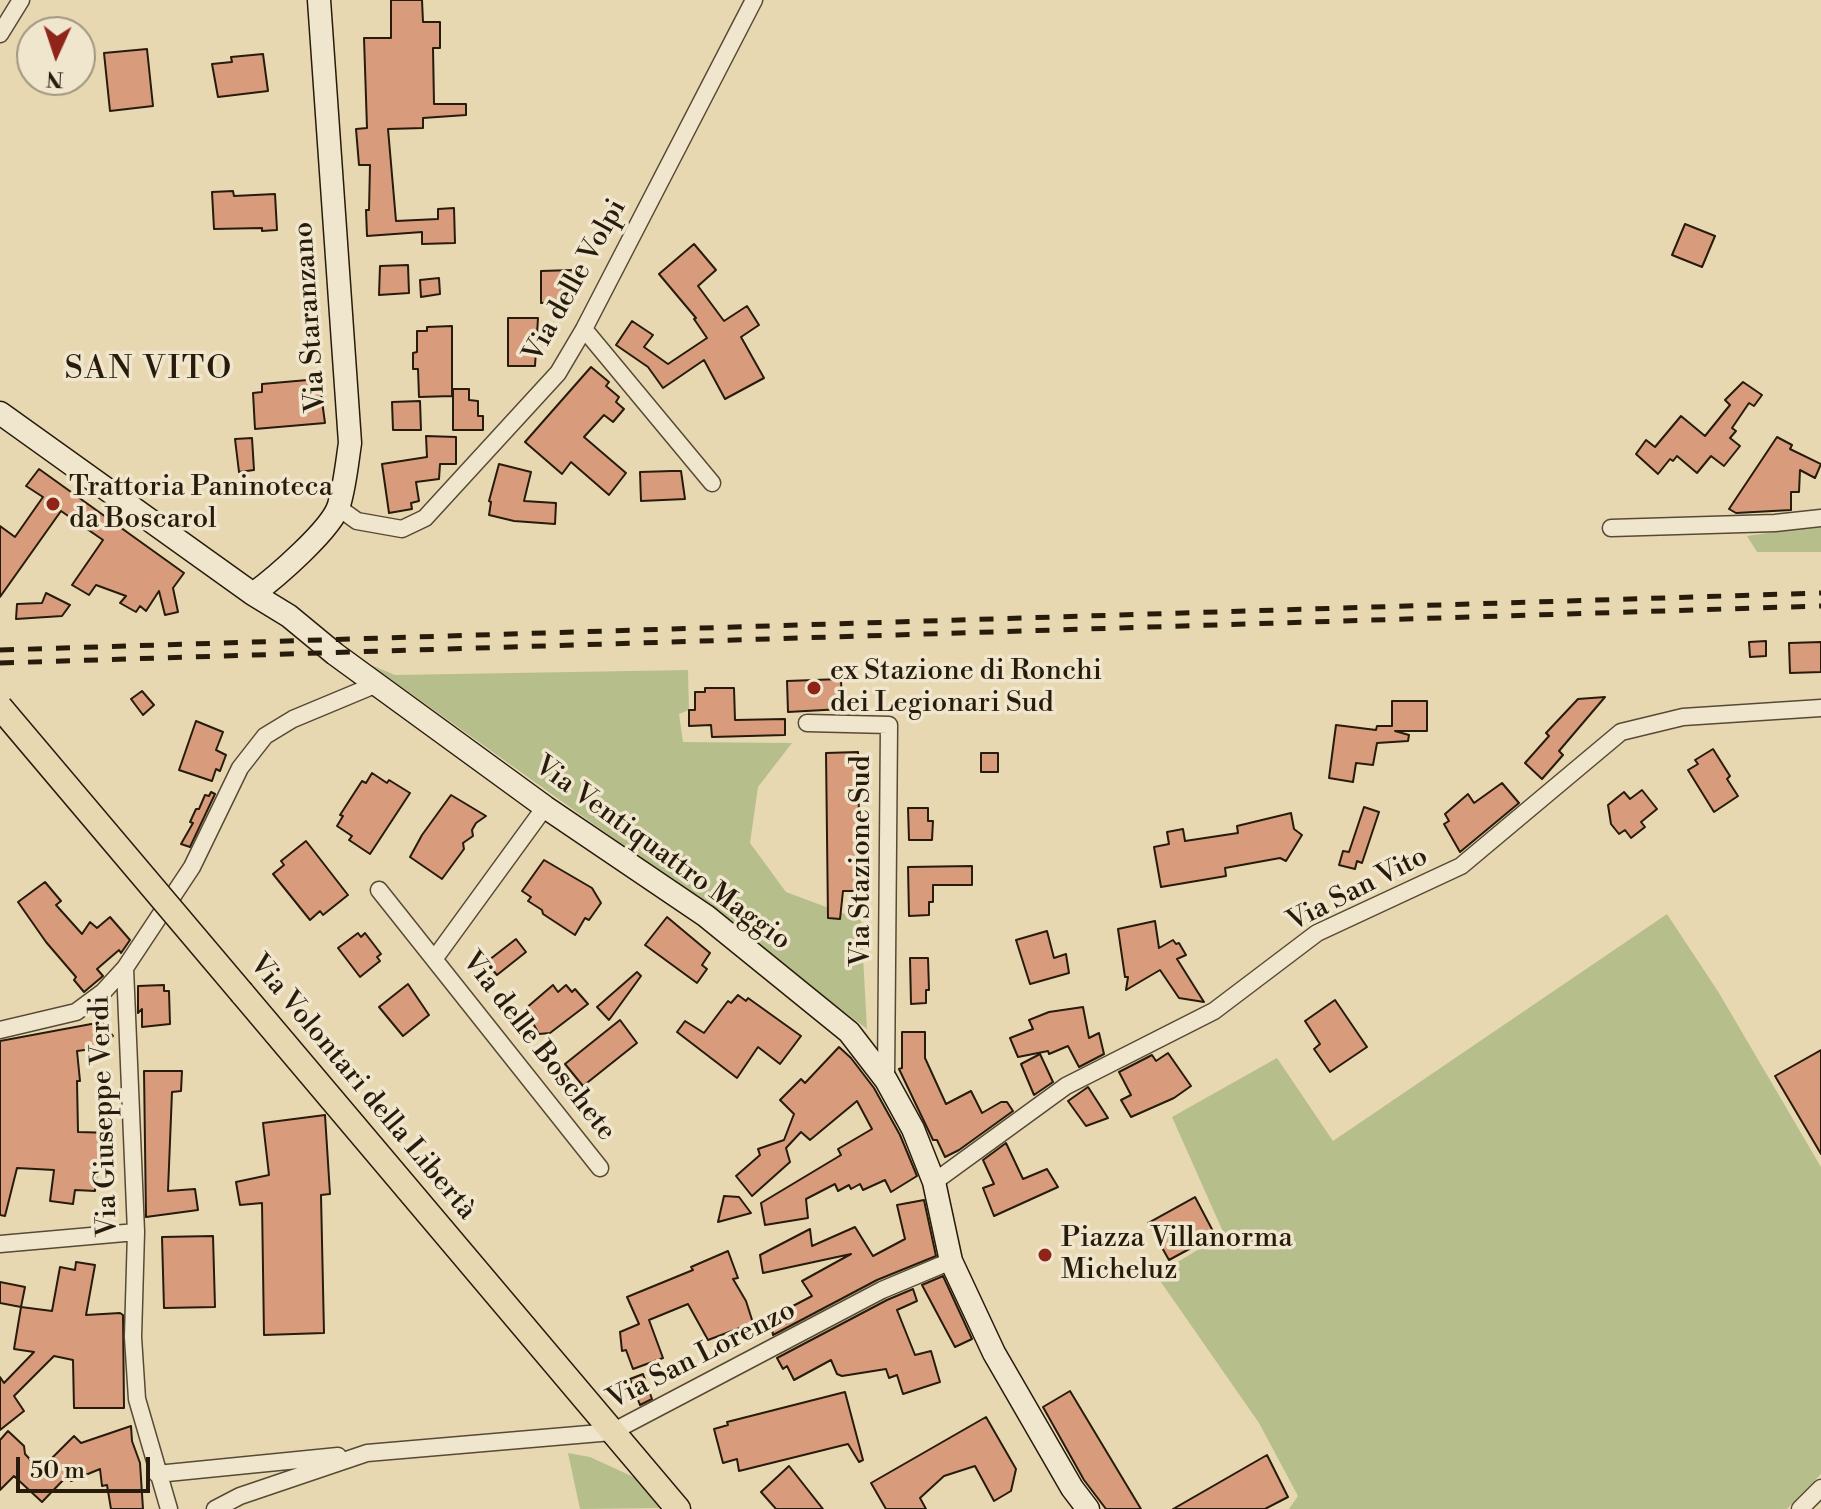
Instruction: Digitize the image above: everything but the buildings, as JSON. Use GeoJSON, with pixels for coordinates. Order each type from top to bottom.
{"type":"FeatureCollection","features":[{"type":"Feature","properties":{"kind":"main road","name":"Via Volontari della Libertà"},"geometry":{"type":"LineString","coordinates":[[0,707],[678,1509]]}},
{"type":"Feature","properties":{"kind":"street"},"geometry":{"type":"LineString","coordinates":[[0,34],[21,0]]}},
{"type":"Feature","properties":{"kind":"street","name":"Via Staranzano"},"geometry":{"type":"LineString","coordinates":[[253,594],[279,575],[309,545],[339,508],[350,443],[319,0]]}},
{"type":"Feature","properties":{"kind":"street","name":"Via delle Volpi"},"geometry":{"type":"LineString","coordinates":[[339,508],[357,521],[402,529],[425,518],[558,373],[584,329],[754,0]]}},
{"type":"Feature","properties":{"kind":"street"},"geometry":{"type":"LineString","coordinates":[[584,329],[712,483]]}},
{"type":"Feature","properties":{"kind":"street","name":"Via Ventiquattro Maggio"},"geometry":{"type":"LineString","coordinates":[[0,413],[253,594],[289,616],[545,807],[706,916],[849,1032],[886,1080],[913,1129],[934,1182],[951,1261],[994,1353],[1072,1488],[1088,1509]]}},
{"type":"Feature","properties":{"kind":"street"},"geometry":{"type":"LineString","coordinates":[[1611,528],[1775,523],[1821,518]]}},
{"type":"Feature","properties":{"kind":"street","name":"Via Giuseppe Verdi"},"geometry":{"type":"LineString","coordinates":[[169,1509],[137,1399],[133,1337],[136,1232],[125,968],[192,867],[240,768],[265,736],[293,719],[377,684]]}},
{"type":"Feature","properties":{"kind":"street","name":"Via San Vito"},"geometry":{"type":"LineString","coordinates":[[934,1182],[1066,1086],[1214,1011],[1317,933],[1461,866],[1621,732],[1683,717],[1821,708]]}},
{"type":"Feature","properties":{"kind":"street","name":"Via Stazione Sud"},"geometry":{"type":"LineString","coordinates":[[807,723],[889,725],[886,1080]]}},
{"type":"Feature","properties":{"kind":"street","name":"Via delle Boschete"},"geometry":{"type":"LineString","coordinates":[[435,958],[545,807]]}},
{"type":"Feature","properties":{"kind":"street","name":"Via delle Boschete"},"geometry":{"type":"LineString","coordinates":[[379,890],[600,1168]]}},
{"type":"Feature","properties":{"kind":"street"},"geometry":{"type":"LineString","coordinates":[[0,1030],[76,1012],[103,992],[125,968]]}},
{"type":"Feature","properties":{"kind":"street"},"geometry":{"type":"LineString","coordinates":[[0,1244],[136,1232]]}},
{"type":"Feature","properties":{"kind":"street","name":"Via San Lorenzo"},"geometry":{"type":"LineString","coordinates":[[157,1474],[612,1432],[882,1290],[951,1261]]}},
{"type":"Feature","properties":{"kind":"street","name":"Via San Lorenzo"},"geometry":{"type":"LineString","coordinates":[[215,1509],[248,1493],[367,1453]]}},
{"type":"Feature","properties":{"kind":"street"},"geometry":{"type":"LineString","coordinates":[[247,1465],[248,1493]]}},
{"type":"Feature","properties":{"kind":"street"},"geometry":{"type":"LineString","coordinates":[[1800,1509],[1821,1488]]}},
{"type":"Feature","properties":{"kind":"green space"},"geometry":{"type":"Polygon","coordinates":[[[1821,525],[1821,552],[1757,552],[1747,536],[1821,525]]]}},
{"type":"Feature","properties":{"kind":"green space"},"geometry":{"type":"Polygon","coordinates":[[[371,665],[395,675],[688,670],[689,710],[679,714],[683,742],[792,743],[758,787],[750,843],[786,892],[861,920],[867,1029],[641,858],[371,665]]]}},
{"type":"Feature","properties":{"kind":"green space"},"geometry":{"type":"Polygon","coordinates":[[[1667,914],[1719,993],[1821,1167],[1821,1474],[1787,1509],[1289,1509],[1298,1496],[1259,1423],[1156,1275],[1224,1234],[1172,1117],[1277,1058],[1333,1141],[1667,914]]]}},
{"type":"Feature","properties":{"kind":"green space"},"geometry":{"type":"Polygon","coordinates":[[[568,1453],[590,1457],[640,1480],[663,1508],[580,1509],[568,1453]]]}},
{"type":"Feature","properties":{"kind":"railway"},"geometry":{"type":"LineString","coordinates":[[0,650],[1821,593]]}},
{"type":"Feature","properties":{"kind":"railway"},"geometry":{"type":"LineString","coordinates":[[0,663],[1821,606]]}},
{"type":"Feature","properties":{"kind":"place","name":"Trattoria Paninoteca da Boscarol"},"geometry":{"type":"Point","coordinates":[53,504]}},
{"type":"Feature","properties":{"kind":"place","name":"ex Stazione di Ronchi dei Legionari Sud"},"geometry":{"type":"Point","coordinates":[814,688]}},
{"type":"Feature","properties":{"kind":"place","name":"Piazza Villanorma Micheluz"},"geometry":{"type":"Point","coordinates":[1045,1255]}},
{"type":"Feature","properties":{"kind":"district","name":"SAN VITO"},"geometry":{"type":"Point","coordinates":[149,370]}}]}
